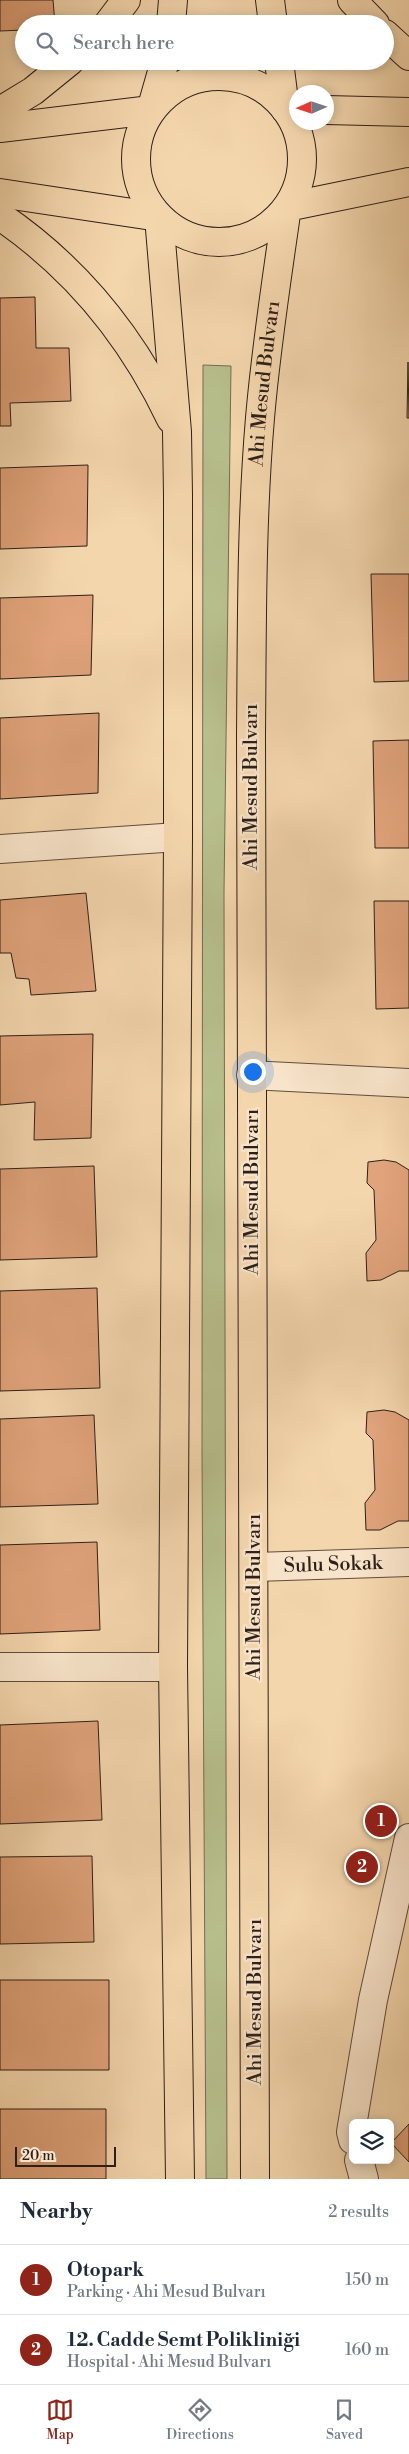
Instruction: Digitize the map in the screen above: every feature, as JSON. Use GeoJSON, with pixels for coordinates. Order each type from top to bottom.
{"type":"FeatureCollection","features":[{"type":"Feature","properties":{"kind":"main road"},"geometry":{"type":"LineString","coordinates":[[115,15],[126,0]]}},
{"type":"Feature","properties":{"kind":"main road"},"geometry":{"type":"LineString","coordinates":[[172,15],[173,0]]}},
{"type":"Feature","properties":{"kind":"main road"},"geometry":{"type":"LineString","coordinates":[[270,0],[272,15]]}},
{"type":"Feature","properties":{"kind":"main road"},"geometry":{"type":"LineString","coordinates":[[352,0],[366,15]]}},
{"type":"Feature","properties":{"kind":"main road"},"geometry":{"type":"LineString","coordinates":[[394,42],[409,56]]}},
{"type":"Feature","properties":{"kind":"main road"},"geometry":{"type":"LineString","coordinates":[[0,111],[33,91],[59,70]]}},
{"type":"Feature","properties":{"kind":"main road","name":"Ahi Mesud Bulvarı"},"geometry":{"type":"LineString","coordinates":[[162,70],[151,110],[142,127],[136,146],[139,184],[147,202],[159,217],[175,230],[194,239],[214,242],[235,241],[255,234],[273,223],[287,207],[296,189],[302,169],[301,148],[296,130]]}},
{"type":"Feature","properties":{"kind":"main road","name":"Ahi Mesud Bulvarı"},"geometry":{"type":"LineString","coordinates":[[280,70],[289,102]]}},
{"type":"Feature","properties":{"kind":"main road","name":"Ahi Mesud Bulvarı"},"geometry":{"type":"LineString","coordinates":[[151,110],[164,95],[180,84],[198,78],[218,75],[237,77],[255,84],[289,108]]}},
{"type":"Feature","properties":{"kind":"main road"},"geometry":{"type":"LineString","coordinates":[[0,128],[151,110]]}},
{"type":"Feature","properties":{"kind":"main road"},"geometry":{"type":"LineString","coordinates":[[334,110],[409,112]]}},
{"type":"Feature","properties":{"kind":"main road"},"geometry":{"type":"LineString","coordinates":[[287,207],[409,182]]}},
{"type":"Feature","properties":{"kind":"main road"},"geometry":{"type":"LineString","coordinates":[[0,193],[159,217],[177,432],[178,837],[173,1667],[180,2179]]}},
{"type":"Feature","properties":{"kind":"main road","name":"Ahi Mesud Bulvarı"},"geometry":{"type":"LineString","coordinates":[[255,2179],[255,1567],[251,1076],[251,726],[255,507],[267,346],[287,207]]}},
{"type":"Feature","properties":{"kind":"main road"},"geometry":{"type":"LineString","coordinates":[[0,216],[58,261],[107,314],[139,358],[158,391],[177,432]]}},
{"type":"Feature","properties":{"kind":"street"},"geometry":{"type":"LineString","coordinates":[[0,849],[178,837]]}},
{"type":"Feature","properties":{"kind":"street"},"geometry":{"type":"LineString","coordinates":[[251,1076],[409,1083]]}},
{"type":"Feature","properties":{"kind":"street","name":"Sulu Sokak"},"geometry":{"type":"LineString","coordinates":[[255,1567],[409,1562]]}},
{"type":"Feature","properties":{"kind":"street"},"geometry":{"type":"LineString","coordinates":[[0,1667],[173,1667]]}},
{"type":"Feature","properties":{"kind":"street"},"geometry":{"type":"LineString","coordinates":[[353,2119],[373,2000],[409,1838]]}},
{"type":"Feature","properties":{"kind":"street"},"geometry":{"type":"LineString","coordinates":[[360,2164],[364,2179]]}},
{"type":"Feature","properties":{"kind":"green space"},"geometry":{"type":"Polygon","coordinates":[[[203,365],[231,366],[224,892],[227,2179],[206,2179],[202,1453],[203,365]]]}},
{"type":"Feature","properties":{"kind":"building"},"geometry":{"type":"Polygon","coordinates":[[[0,0],[53,0],[54,15],[15,15],[15,30],[0,31],[0,0]]]}},
{"type":"Feature","properties":{"kind":"building"},"geometry":{"type":"Polygon","coordinates":[[[35,297],[36,348],[69,348],[71,401],[10,403],[11,426],[0,426],[0,298],[35,297]]]}},
{"type":"Feature","properties":{"kind":"building"},"geometry":{"type":"Polygon","coordinates":[[[408,362],[409,418],[407,418],[408,362]]]}},
{"type":"Feature","properties":{"kind":"building"},"geometry":{"type":"Polygon","coordinates":[[[88,465],[87,546],[0,549],[0,468],[88,465]]]}},
{"type":"Feature","properties":{"kind":"building"},"geometry":{"type":"Polygon","coordinates":[[[371,574],[409,574],[409,681],[374,682],[371,574]]]}},
{"type":"Feature","properties":{"kind":"building"},"geometry":{"type":"Polygon","coordinates":[[[93,595],[91,675],[0,679],[0,598],[93,595]]]}},
{"type":"Feature","properties":{"kind":"building"},"geometry":{"type":"Polygon","coordinates":[[[99,713],[98,793],[0,799],[0,718],[99,713]]]}},
{"type":"Feature","properties":{"kind":"building"},"geometry":{"type":"Polygon","coordinates":[[[409,740],[409,848],[375,848],[373,741],[409,740]]]}},
{"type":"Feature","properties":{"kind":"building"},"geometry":{"type":"Polygon","coordinates":[[[86,893],[96,991],[31,995],[29,979],[16,978],[11,953],[0,953],[0,900],[86,893]]]}},
{"type":"Feature","properties":{"kind":"building"},"geometry":{"type":"Polygon","coordinates":[[[374,901],[409,901],[409,1008],[376,1009],[374,901]]]}},
{"type":"Feature","properties":{"kind":"building"},"geometry":{"type":"Polygon","coordinates":[[[93,1034],[91,1138],[34,1140],[35,1102],[0,1105],[0,1036],[93,1034]]]}},
{"type":"Feature","properties":{"kind":"building"},"geometry":{"type":"Polygon","coordinates":[[[384,1160],[396,1162],[409,1170],[409,1271],[399,1271],[381,1280],[367,1281],[366,1253],[376,1240],[374,1190],[367,1183],[368,1162],[384,1160]]]}},
{"type":"Feature","properties":{"kind":"building"},"geometry":{"type":"Polygon","coordinates":[[[94,1166],[97,1257],[0,1260],[0,1169],[94,1166]]]}},
{"type":"Feature","properties":{"kind":"building"},"geometry":{"type":"Polygon","coordinates":[[[97,1288],[100,1388],[0,1391],[0,1291],[97,1288]]]}},
{"type":"Feature","properties":{"kind":"building"},"geometry":{"type":"Polygon","coordinates":[[[384,1410],[395,1412],[409,1420],[409,1521],[398,1521],[380,1530],[366,1530],[365,1503],[375,1490],[373,1440],[366,1433],[367,1412],[384,1410]]]}},
{"type":"Feature","properties":{"kind":"building"},"geometry":{"type":"Polygon","coordinates":[[[94,1415],[98,1504],[0,1507],[0,1419],[94,1415]]]}},
{"type":"Feature","properties":{"kind":"building"},"geometry":{"type":"Polygon","coordinates":[[[97,1542],[100,1630],[0,1634],[0,1545],[97,1542]]]}},
{"type":"Feature","properties":{"kind":"building"},"geometry":{"type":"Polygon","coordinates":[[[98,1721],[102,1820],[0,1824],[0,1725],[98,1721]]]}},
{"type":"Feature","properties":{"kind":"building"},"geometry":{"type":"Polygon","coordinates":[[[92,1856],[94,1942],[0,1944],[0,1857],[92,1856]]]}},
{"type":"Feature","properties":{"kind":"building"},"geometry":{"type":"Polygon","coordinates":[[[0,1980],[109,1980],[109,2070],[0,2070],[0,1980]]]}},
{"type":"Feature","properties":{"kind":"building"},"geometry":{"type":"Polygon","coordinates":[[[0,2109],[106,2109],[106,2179],[0,2179],[0,2109]]]}},
{"type":"Feature","properties":{"kind":"building"},"geometry":{"type":"Polygon","coordinates":[[[409,2124],[409,2162],[394,2146],[394,2140],[409,2124]]]}},
{"type":"Feature","properties":{"kind":"place","name":"Otopark"},"geometry":{"type":"Point","coordinates":[381,1821]}},
{"type":"Feature","properties":{"kind":"place","name":"12. Cadde Semt Polikliniği"},"geometry":{"type":"Point","coordinates":[362,1867]}}]}
